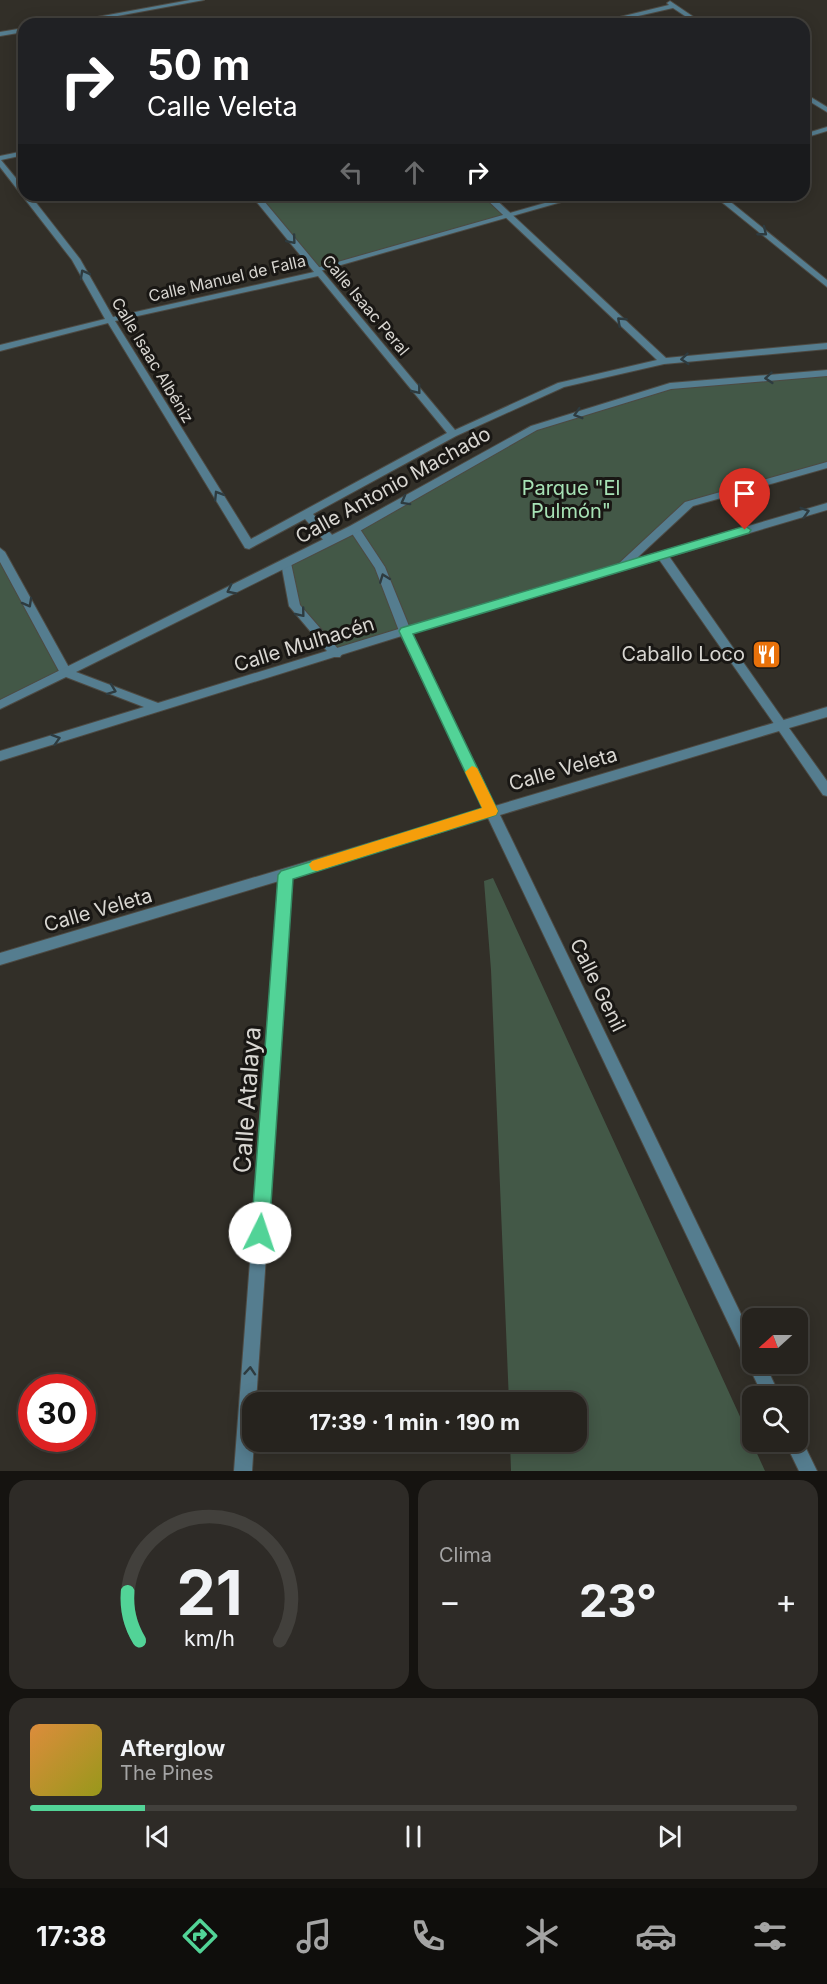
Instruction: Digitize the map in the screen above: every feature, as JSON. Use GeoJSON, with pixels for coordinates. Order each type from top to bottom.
{"type":"FeatureCollection","features":[{"type":"Feature","properties":{"kind":"street"},"geometry":{"type":"LineString","coordinates":[[97,18],[201,0]]}},
{"type":"Feature","properties":{"kind":"street"},"geometry":{"type":"LineString","coordinates":[[666,0],[692,18]]}},
{"type":"Feature","properties":{"kind":"street"},"geometry":{"type":"LineString","coordinates":[[621,18],[675,6]]}},
{"type":"Feature","properties":{"kind":"street"},"geometry":{"type":"LineString","coordinates":[[0,34],[18,31]]}},
{"type":"Feature","properties":{"kind":"street"},"geometry":{"type":"LineString","coordinates":[[810,98],[827,110]]}},
{"type":"Feature","properties":{"kind":"street"},"geometry":{"type":"LineString","coordinates":[[810,134],[827,129]]}},
{"type":"Feature","properties":{"kind":"street"},"geometry":{"type":"LineString","coordinates":[[0,160],[18,155]]}},
{"type":"Feature","properties":{"kind":"street","name":"Calle Isaac Albéniz"},"geometry":{"type":"LineString","coordinates":[[0,160],[18,184]]}},
{"type":"Feature","properties":{"kind":"street","name":"Calle Isaac Albéniz"},"geometry":{"type":"LineString","coordinates":[[30,201],[76,260],[110,320],[249,545]]}},
{"type":"Feature","properties":{"kind":"street","name":"Calle Isaac Peral"},"geometry":{"type":"LineString","coordinates":[[260,201],[453,434]]}},
{"type":"Feature","properties":{"kind":"street"},"geometry":{"type":"LineString","coordinates":[[492,201],[664,361]]}},
{"type":"Feature","properties":{"kind":"street","name":"Calle Manuel de Falla"},"geometry":{"type":"LineString","coordinates":[[0,348],[319,271],[559,201]]}},
{"type":"Feature","properties":{"kind":"street"},"geometry":{"type":"LineString","coordinates":[[724,201],[827,284]]}},
{"type":"Feature","properties":{"kind":"street","name":"Calle Antonio Machado"},"geometry":{"type":"LineString","coordinates":[[249,545],[453,434],[561,385],[664,361],[827,346]]}},
{"type":"Feature","properties":{"kind":"street","name":"Calle Antonio Machado"},"geometry":{"type":"LineString","coordinates":[[0,705],[354,530],[534,428],[670,386],[827,373]]}},
{"type":"Feature","properties":{"kind":"street"},"geometry":{"type":"LineString","coordinates":[[620,567],[688,504],[827,465]]}},
{"type":"Feature","properties":{"kind":"street","name":"Calle Mulhacén"},"geometry":{"type":"LineString","coordinates":[[0,756],[405,631],[827,506]]}},
{"type":"Feature","properties":{"kind":"street"},"geometry":{"type":"LineString","coordinates":[[307,514],[330,540]]}},
{"type":"Feature","properties":{"kind":"street","name":"Calle Genil"},"geometry":{"type":"LineString","coordinates":[[354,530],[380,567],[405,631],[742,1334]]}},
{"type":"Feature","properties":{"kind":"street"},"geometry":{"type":"LineString","coordinates":[[0,552],[66,673],[159,708]]}},
{"type":"Feature","properties":{"kind":"street"},"geometry":{"type":"LineString","coordinates":[[662,555],[827,791]]}},
{"type":"Feature","properties":{"kind":"street"},"geometry":{"type":"LineString","coordinates":[[286,563],[295,606],[336,654]]}},
{"type":"Feature","properties":{"kind":"street","name":"Calle Veleta"},"geometry":{"type":"LineString","coordinates":[[0,959],[827,712]]}},
{"type":"Feature","properties":{"kind":"street","name":"Calle Atalaya"},"geometry":{"type":"LineString","coordinates":[[243,1471],[286,875]]}},
{"type":"Feature","properties":{"kind":"street"},"geometry":{"type":"LineString","coordinates":[[799,1452],[808,1471]]}},
{"type":"Feature","properties":{"kind":"green space"},"geometry":{"type":"Polygon","coordinates":[[[260,201],[492,201],[506,215],[317,269],[260,201]]]}},
{"type":"Feature","properties":{"kind":"green space","name":"Parque \"El Pulmón\""},"geometry":{"type":"Polygon","coordinates":[[[827,373],[827,465],[689,504],[620,567],[336,654],[295,606],[286,563],[534,428],[670,386],[827,373]]]}},
{"type":"Feature","properties":{"kind":"green space"},"geometry":{"type":"Polygon","coordinates":[[[0,552],[66,673],[0,705],[0,552]]]}},
{"type":"Feature","properties":{"kind":"green space"},"geometry":{"type":"Polygon","coordinates":[[[493,878],[742,1421],[742,1452],[756,1452],[765,1471],[511,1471],[510,1452],[587,1452],[587,1392],[509,1392],[491,970],[484,881],[493,878]]]}},
{"type":"Feature","properties":{"kind":"slow traffic"},"geometry":{"type":"LineString","coordinates":[[317,865],[490,811],[472,772]]}},
{"type":"Feature","properties":{"kind":"place","name":"Caballo Loco"},"geometry":{"type":"Point","coordinates":[766,654]}},
{"type":"Feature","properties":{"kind":"route"},"geometry":{"type":"LineString","coordinates":[[260,1233],[286,875],[490,811],[405,631],[745,530]]}}]}
